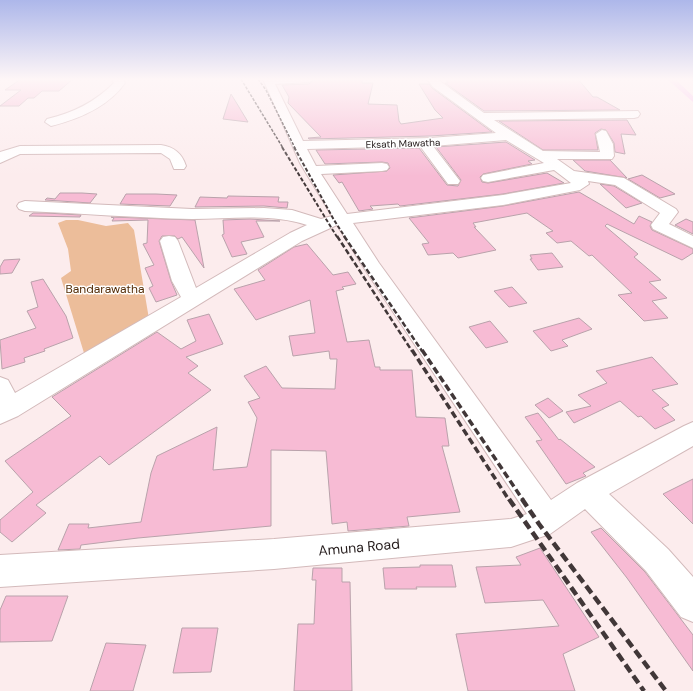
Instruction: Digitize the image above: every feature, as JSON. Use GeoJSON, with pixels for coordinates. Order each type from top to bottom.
{"type":"FeatureCollection","features":[{"type":"Feature","properties":{"kind":"street"},"geometry":{"type":"LineString","coordinates":[[51,122],[67,119],[82,111]]}},
{"type":"Feature","properties":{"kind":"street"},"geometry":{"type":"LineString","coordinates":[[283,111],[313,170],[332,222],[371,265],[547,518]]}},
{"type":"Feature","properties":{"kind":"street"},"geometry":{"type":"LineString","coordinates":[[474,111],[508,136],[537,155],[558,166],[578,180],[619,181],[670,212],[659,225],[693,243]]}},
{"type":"Feature","properties":{"kind":"street"},"geometry":{"type":"LineString","coordinates":[[482,117],[634,114]]}},
{"type":"Feature","properties":{"kind":"street"},"geometry":{"type":"LineString","coordinates":[[537,155],[606,156],[606,144],[602,134]]}},
{"type":"Feature","properties":{"kind":"street","name":"Eksath Mawatha"},"geometry":{"type":"LineString","coordinates":[[299,145],[424,143],[508,136]]}},
{"type":"Feature","properties":{"kind":"street"},"geometry":{"type":"LineString","coordinates":[[424,143],[452,181]]}},
{"type":"Feature","properties":{"kind":"street"},"geometry":{"type":"LineString","coordinates":[[0,159],[8,153],[20,150],[161,149],[168,150],[178,158],[179,166]]}},
{"type":"Feature","properties":{"kind":"street"},"geometry":{"type":"LineString","coordinates":[[488,178],[558,166]]}},
{"type":"Feature","properties":{"kind":"street"},"geometry":{"type":"LineString","coordinates":[[313,170],[382,167]]}},
{"type":"Feature","properties":{"kind":"street"},"geometry":{"type":"LineString","coordinates":[[25,206],[192,214],[264,213],[292,215],[303,220],[332,222],[503,200],[575,187],[578,180]]}},
{"type":"Feature","properties":{"kind":"street"},"geometry":{"type":"LineString","coordinates":[[0,386],[5,411],[296,237],[332,222]]}},
{"type":"Feature","properties":{"kind":"street"},"geometry":{"type":"LineString","coordinates":[[169,241],[182,281],[192,299]]}},
{"type":"Feature","properties":{"kind":"street","name":"Amuna Road"},"geometry":{"type":"LineString","coordinates":[[0,570],[266,554],[494,535],[528,528],[547,518],[586,492],[693,433]]}},
{"type":"Feature","properties":{"kind":"street"},"geometry":{"type":"LineString","coordinates":[[586,492],[645,548],[683,589],[693,606]]}},
{"type":"Feature","properties":{"kind":"green space","name":"Bandarawatha"},"geometry":{"type":"Polygon","coordinates":[[[66,220],[78,220],[106,226],[128,223],[134,230],[149,319],[84,353],[61,278],[71,271],[68,249],[58,223],[66,220]]]}},
{"type":"Feature","properties":{"kind":"building"},"geometry":{"type":"Polygon","coordinates":[[[225,111],[242,111],[248,122],[223,119],[225,111]]]}},
{"type":"Feature","properties":{"kind":"building"},"geometry":{"type":"Polygon","coordinates":[[[296,111],[398,111],[399,121],[401,124],[443,118],[436,111],[464,111],[492,132],[430,136],[308,138],[321,137],[296,111]]]}},
{"type":"Feature","properties":{"kind":"building"},"geometry":{"type":"Polygon","coordinates":[[[627,120],[636,135],[621,134],[625,154],[615,152],[614,143],[606,130],[601,129],[595,133],[598,150],[543,150],[499,121],[627,120]]]}},
{"type":"Feature","properties":{"kind":"building"},"geometry":{"type":"Polygon","coordinates":[[[506,142],[535,160],[528,161],[532,164],[483,174],[480,177],[482,182],[488,183],[547,173],[564,183],[503,194],[400,206],[398,204],[370,206],[373,209],[359,211],[342,182],[339,183],[333,175],[387,171],[390,168],[388,163],[325,164],[316,150],[419,148],[447,185],[458,186],[461,180],[436,147],[506,142]]]}},
{"type":"Feature","properties":{"kind":"building"},"geometry":{"type":"Polygon","coordinates":[[[573,160],[610,160],[627,178],[585,171],[573,160]]]}},
{"type":"Feature","properties":{"kind":"building"},"geometry":{"type":"Polygon","coordinates":[[[642,175],[675,194],[660,198],[628,179],[642,175]]]}},
{"type":"Feature","properties":{"kind":"building"},"geometry":{"type":"Polygon","coordinates":[[[600,184],[614,186],[642,203],[626,208],[600,184]]]}},
{"type":"Feature","properties":{"kind":"building"},"geometry":{"type":"Polygon","coordinates":[[[579,192],[634,224],[639,216],[652,222],[650,226],[652,230],[693,249],[693,253],[682,260],[607,224],[605,226],[638,254],[634,257],[661,280],[649,282],[667,298],[652,301],[668,318],[644,321],[618,295],[632,293],[592,255],[589,256],[571,241],[557,243],[546,233],[553,231],[527,213],[473,223],[476,227],[474,227],[496,250],[458,258],[453,253],[428,255],[422,244],[429,243],[409,218],[503,206],[579,192]]]}},
{"type":"Feature","properties":{"kind":"building"},"geometry":{"type":"Polygon","coordinates":[[[60,193],[97,194],[90,203],[45,200],[47,198],[55,199],[60,193]]]}},
{"type":"Feature","properties":{"kind":"building"},"geometry":{"type":"Polygon","coordinates":[[[126,194],[177,195],[170,206],[120,204],[126,194]]]}},
{"type":"Feature","properties":{"kind":"building"},"geometry":{"type":"Polygon","coordinates":[[[228,196],[279,197],[278,202],[288,202],[287,208],[264,206],[195,207],[200,197],[227,198],[228,196]]]}},
{"type":"Feature","properties":{"kind":"building"},"geometry":{"type":"Polygon","coordinates":[[[33,213],[81,215],[80,217],[29,216],[33,213]]]}},
{"type":"Feature","properties":{"kind":"building"},"geometry":{"type":"Polygon","coordinates":[[[111,217],[195,220],[204,268],[182,237],[178,239],[175,236],[162,236],[159,241],[171,281],[177,295],[156,302],[149,288],[153,286],[145,268],[154,265],[143,244],[147,243],[148,220],[112,221],[114,218],[111,217]]]}},
{"type":"Feature","properties":{"kind":"building"},"geometry":{"type":"Polygon","coordinates":[[[250,219],[280,221],[256,221],[264,237],[241,242],[247,254],[232,257],[222,235],[224,234],[223,220],[250,219]]]}},
{"type":"Feature","properties":{"kind":"building"},"geometry":{"type":"Polygon","coordinates":[[[686,219],[693,222],[693,234],[675,225],[686,219]]]}},
{"type":"Feature","properties":{"kind":"building"},"geometry":{"type":"Polygon","coordinates":[[[307,244],[333,275],[348,272],[356,284],[342,287],[344,289],[336,291],[347,342],[369,340],[375,367],[380,367],[380,370],[412,370],[416,417],[445,418],[449,446],[442,446],[460,512],[407,517],[409,526],[348,531],[347,522],[332,524],[326,451],[271,450],[271,526],[138,538],[81,545],[80,549],[58,550],[69,524],[89,524],[88,528],[141,522],[151,473],[157,456],[217,427],[213,470],[247,467],[257,418],[248,402],[260,398],[244,376],[266,366],[282,388],[335,389],[337,359],[330,359],[329,351],[293,356],[289,336],[315,333],[310,300],[256,320],[234,289],[265,280],[258,270],[294,247],[307,244]]]}},
{"type":"Feature","properties":{"kind":"building"},"geometry":{"type":"Polygon","coordinates":[[[552,253],[563,267],[538,270],[530,259],[532,259],[530,255],[552,253]]]}},
{"type":"Feature","properties":{"kind":"building"},"geometry":{"type":"Polygon","coordinates":[[[20,259],[12,273],[0,274],[0,267],[4,260],[20,259]]]}},
{"type":"Feature","properties":{"kind":"building"},"geometry":{"type":"Polygon","coordinates":[[[43,279],[66,316],[73,338],[44,349],[45,351],[24,358],[25,362],[2,369],[0,340],[36,328],[27,311],[38,307],[31,282],[43,279]]]}},
{"type":"Feature","properties":{"kind":"building"},"geometry":{"type":"Polygon","coordinates":[[[512,287],[527,303],[509,307],[494,291],[512,287]]]}},
{"type":"Feature","properties":{"kind":"building"},"geometry":{"type":"Polygon","coordinates":[[[209,314],[223,344],[186,357],[198,366],[188,373],[211,390],[109,465],[100,456],[36,505],[46,513],[12,542],[0,532],[0,520],[33,492],[5,461],[71,416],[52,397],[157,332],[181,349],[196,341],[187,320],[209,314]]]}},
{"type":"Feature","properties":{"kind":"building"},"geometry":{"type":"Polygon","coordinates":[[[579,318],[592,329],[562,340],[568,346],[551,351],[533,331],[579,318]]]}},
{"type":"Feature","properties":{"kind":"building"},"geometry":{"type":"Polygon","coordinates":[[[490,321],[508,342],[486,348],[469,327],[490,321]]]}},
{"type":"Feature","properties":{"kind":"building"},"geometry":{"type":"Polygon","coordinates":[[[652,357],[678,384],[652,390],[669,405],[662,408],[675,420],[655,429],[641,416],[638,417],[620,401],[574,423],[566,412],[591,406],[578,395],[607,383],[596,371],[652,357]]]}},
{"type":"Feature","properties":{"kind":"building"},"geometry":{"type":"Polygon","coordinates":[[[548,398],[563,411],[549,418],[535,405],[548,398]]]}},
{"type":"Feature","properties":{"kind":"building"},"geometry":{"type":"Polygon","coordinates":[[[538,413],[559,440],[560,439],[595,467],[583,473],[586,476],[566,484],[536,441],[542,440],[525,417],[538,413]]]}},
{"type":"Feature","properties":{"kind":"building"},"geometry":{"type":"Polygon","coordinates":[[[693,479],[693,524],[663,494],[693,479]]]}},
{"type":"Feature","properties":{"kind":"building"},"geometry":{"type":"Polygon","coordinates":[[[601,528],[645,572],[693,635],[693,671],[627,578],[591,532],[601,528]]]}},
{"type":"Feature","properties":{"kind":"building"},"geometry":{"type":"Polygon","coordinates":[[[540,548],[599,637],[563,654],[575,691],[468,691],[456,634],[559,626],[543,600],[485,603],[476,567],[521,565],[516,557],[540,548]]]}},
{"type":"Feature","properties":{"kind":"building"},"geometry":{"type":"Polygon","coordinates":[[[420,565],[452,565],[456,587],[385,589],[383,568],[420,567],[420,565]]]}},
{"type":"Feature","properties":{"kind":"building"},"geometry":{"type":"Polygon","coordinates":[[[313,568],[342,568],[342,582],[350,582],[352,691],[294,691],[298,624],[314,624],[316,580],[312,580],[313,568]]]}},
{"type":"Feature","properties":{"kind":"building"},"geometry":{"type":"Polygon","coordinates":[[[6,596],[68,596],[52,641],[0,642],[0,610],[6,596]]]}},
{"type":"Feature","properties":{"kind":"building"},"geometry":{"type":"Polygon","coordinates":[[[182,628],[218,628],[211,672],[173,673],[182,628]]]}},
{"type":"Feature","properties":{"kind":"building"},"geometry":{"type":"Polygon","coordinates":[[[106,643],[146,645],[133,691],[90,691],[106,643]]]}},
{"type":"Feature","properties":{"kind":"railway"},"geometry":{"type":"LineString","coordinates":[[261,111],[283,148]]}},
{"type":"Feature","properties":{"kind":"railway"},"geometry":{"type":"LineString","coordinates":[[277,111],[295,148]]}},
{"type":"Feature","properties":{"kind":"railway"},"geometry":{"type":"LineString","coordinates":[[282,147],[337,237]]}},
{"type":"Feature","properties":{"kind":"railway"},"geometry":{"type":"LineString","coordinates":[[294,147],[345,237]]}},
{"type":"Feature","properties":{"kind":"railway"},"geometry":{"type":"LineString","coordinates":[[337,236],[412,351]]}},
{"type":"Feature","properties":{"kind":"railway"},"geometry":{"type":"LineString","coordinates":[[344,236],[422,351]]}},
{"type":"Feature","properties":{"kind":"railway"},"geometry":{"type":"LineString","coordinates":[[412,350],[509,500]]}},
{"type":"Feature","properties":{"kind":"railway"},"geometry":{"type":"LineString","coordinates":[[422,350],[523,500]]}},
{"type":"Feature","properties":{"kind":"railway"},"geometry":{"type":"LineString","coordinates":[[509,499],[644,691]]}},
{"type":"Feature","properties":{"kind":"railway"},"geometry":{"type":"LineString","coordinates":[[522,499],[539,524],[666,691]]}}]}
